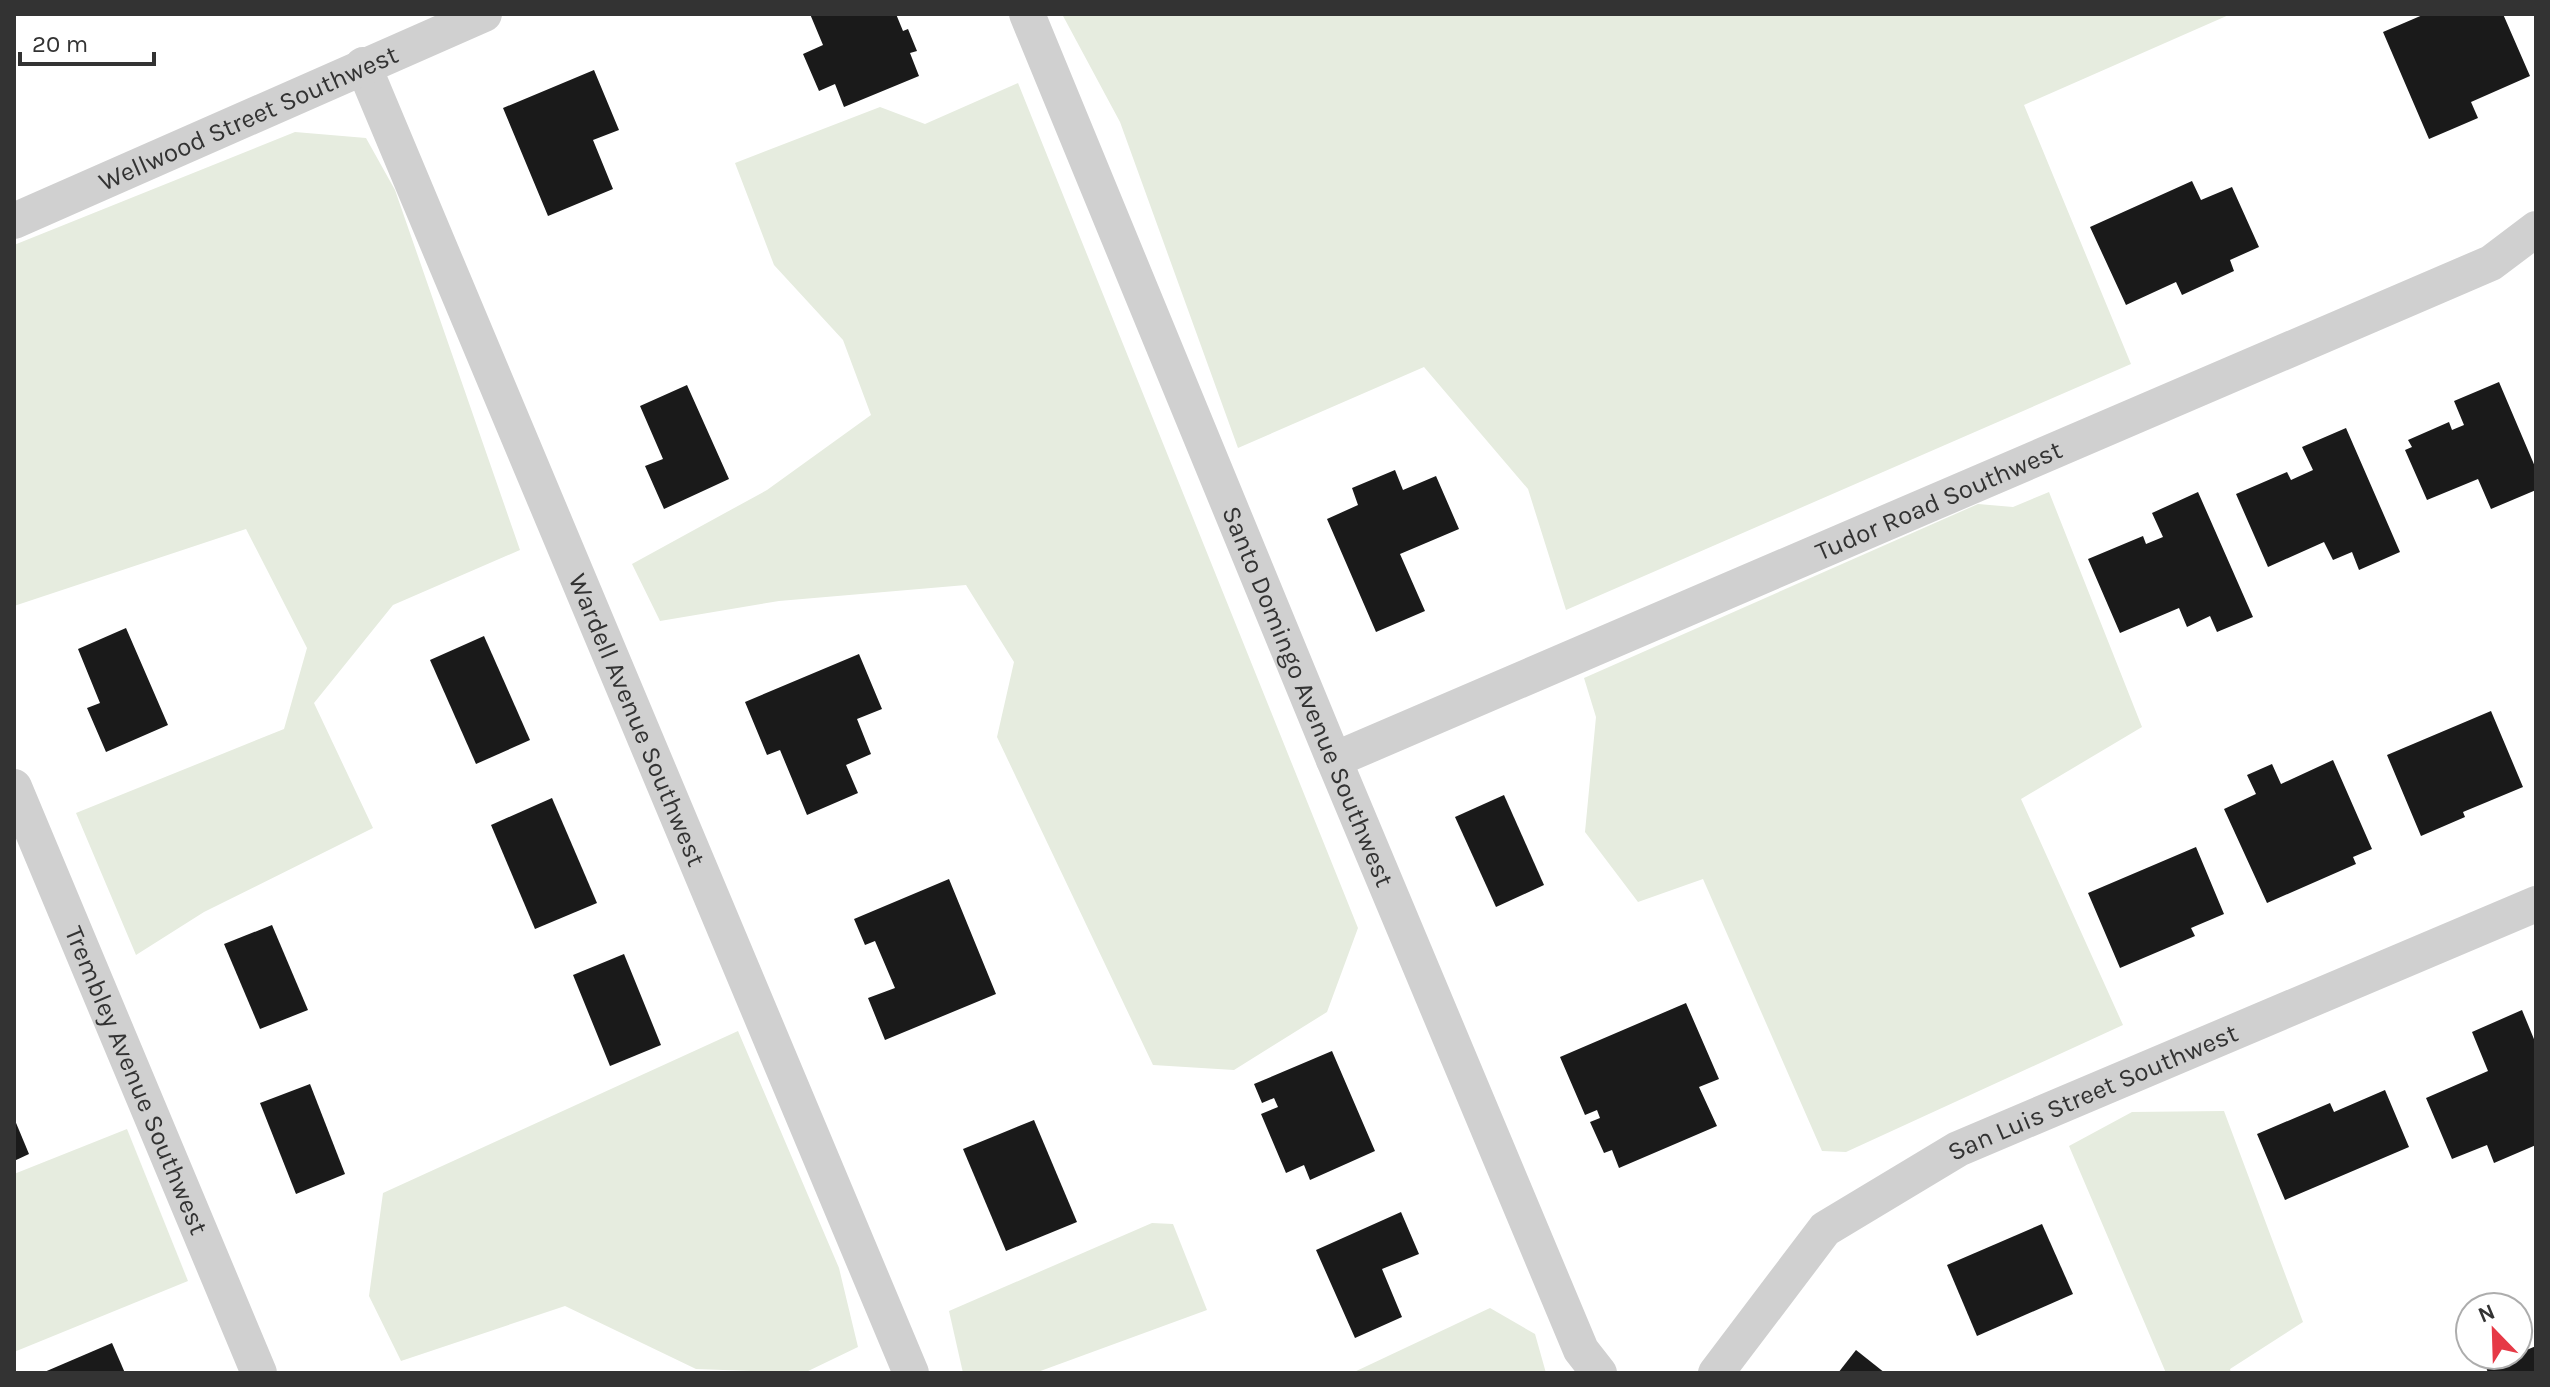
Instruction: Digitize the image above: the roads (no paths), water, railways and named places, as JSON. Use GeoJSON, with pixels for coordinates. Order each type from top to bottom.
{"type":"FeatureCollection","features":[{"type":"Feature","properties":{"kind":"street","name":"Wellwood Street Southwest"},"geometry":{"type":"LineString","coordinates":[[14,221],[484,14]]}},
{"type":"Feature","properties":{"kind":"street","name":"Santo Domingo Avenue Southwest"},"geometry":{"type":"LineString","coordinates":[[1027,14],[1581,1350],[1599,1373]]}},
{"type":"Feature","properties":{"kind":"street","name":"Wardell Avenue Southwest"},"geometry":{"type":"LineString","coordinates":[[363,65],[911,1373]]}},
{"type":"Feature","properties":{"kind":"street","name":"Tudor Road Southwest"},"geometry":{"type":"LineString","coordinates":[[1334,760],[2491,263],[2536,229]]}},
{"type":"Feature","properties":{"kind":"street","name":"Trembley Avenue Southwest"},"geometry":{"type":"LineString","coordinates":[[14,787],[259,1373]]}},
{"type":"Feature","properties":{"kind":"street","name":"San Luis Street Southwest"},"geometry":{"type":"LineString","coordinates":[[1716,1373],[1825,1229],[1958,1149],[2536,904]]}}]}
